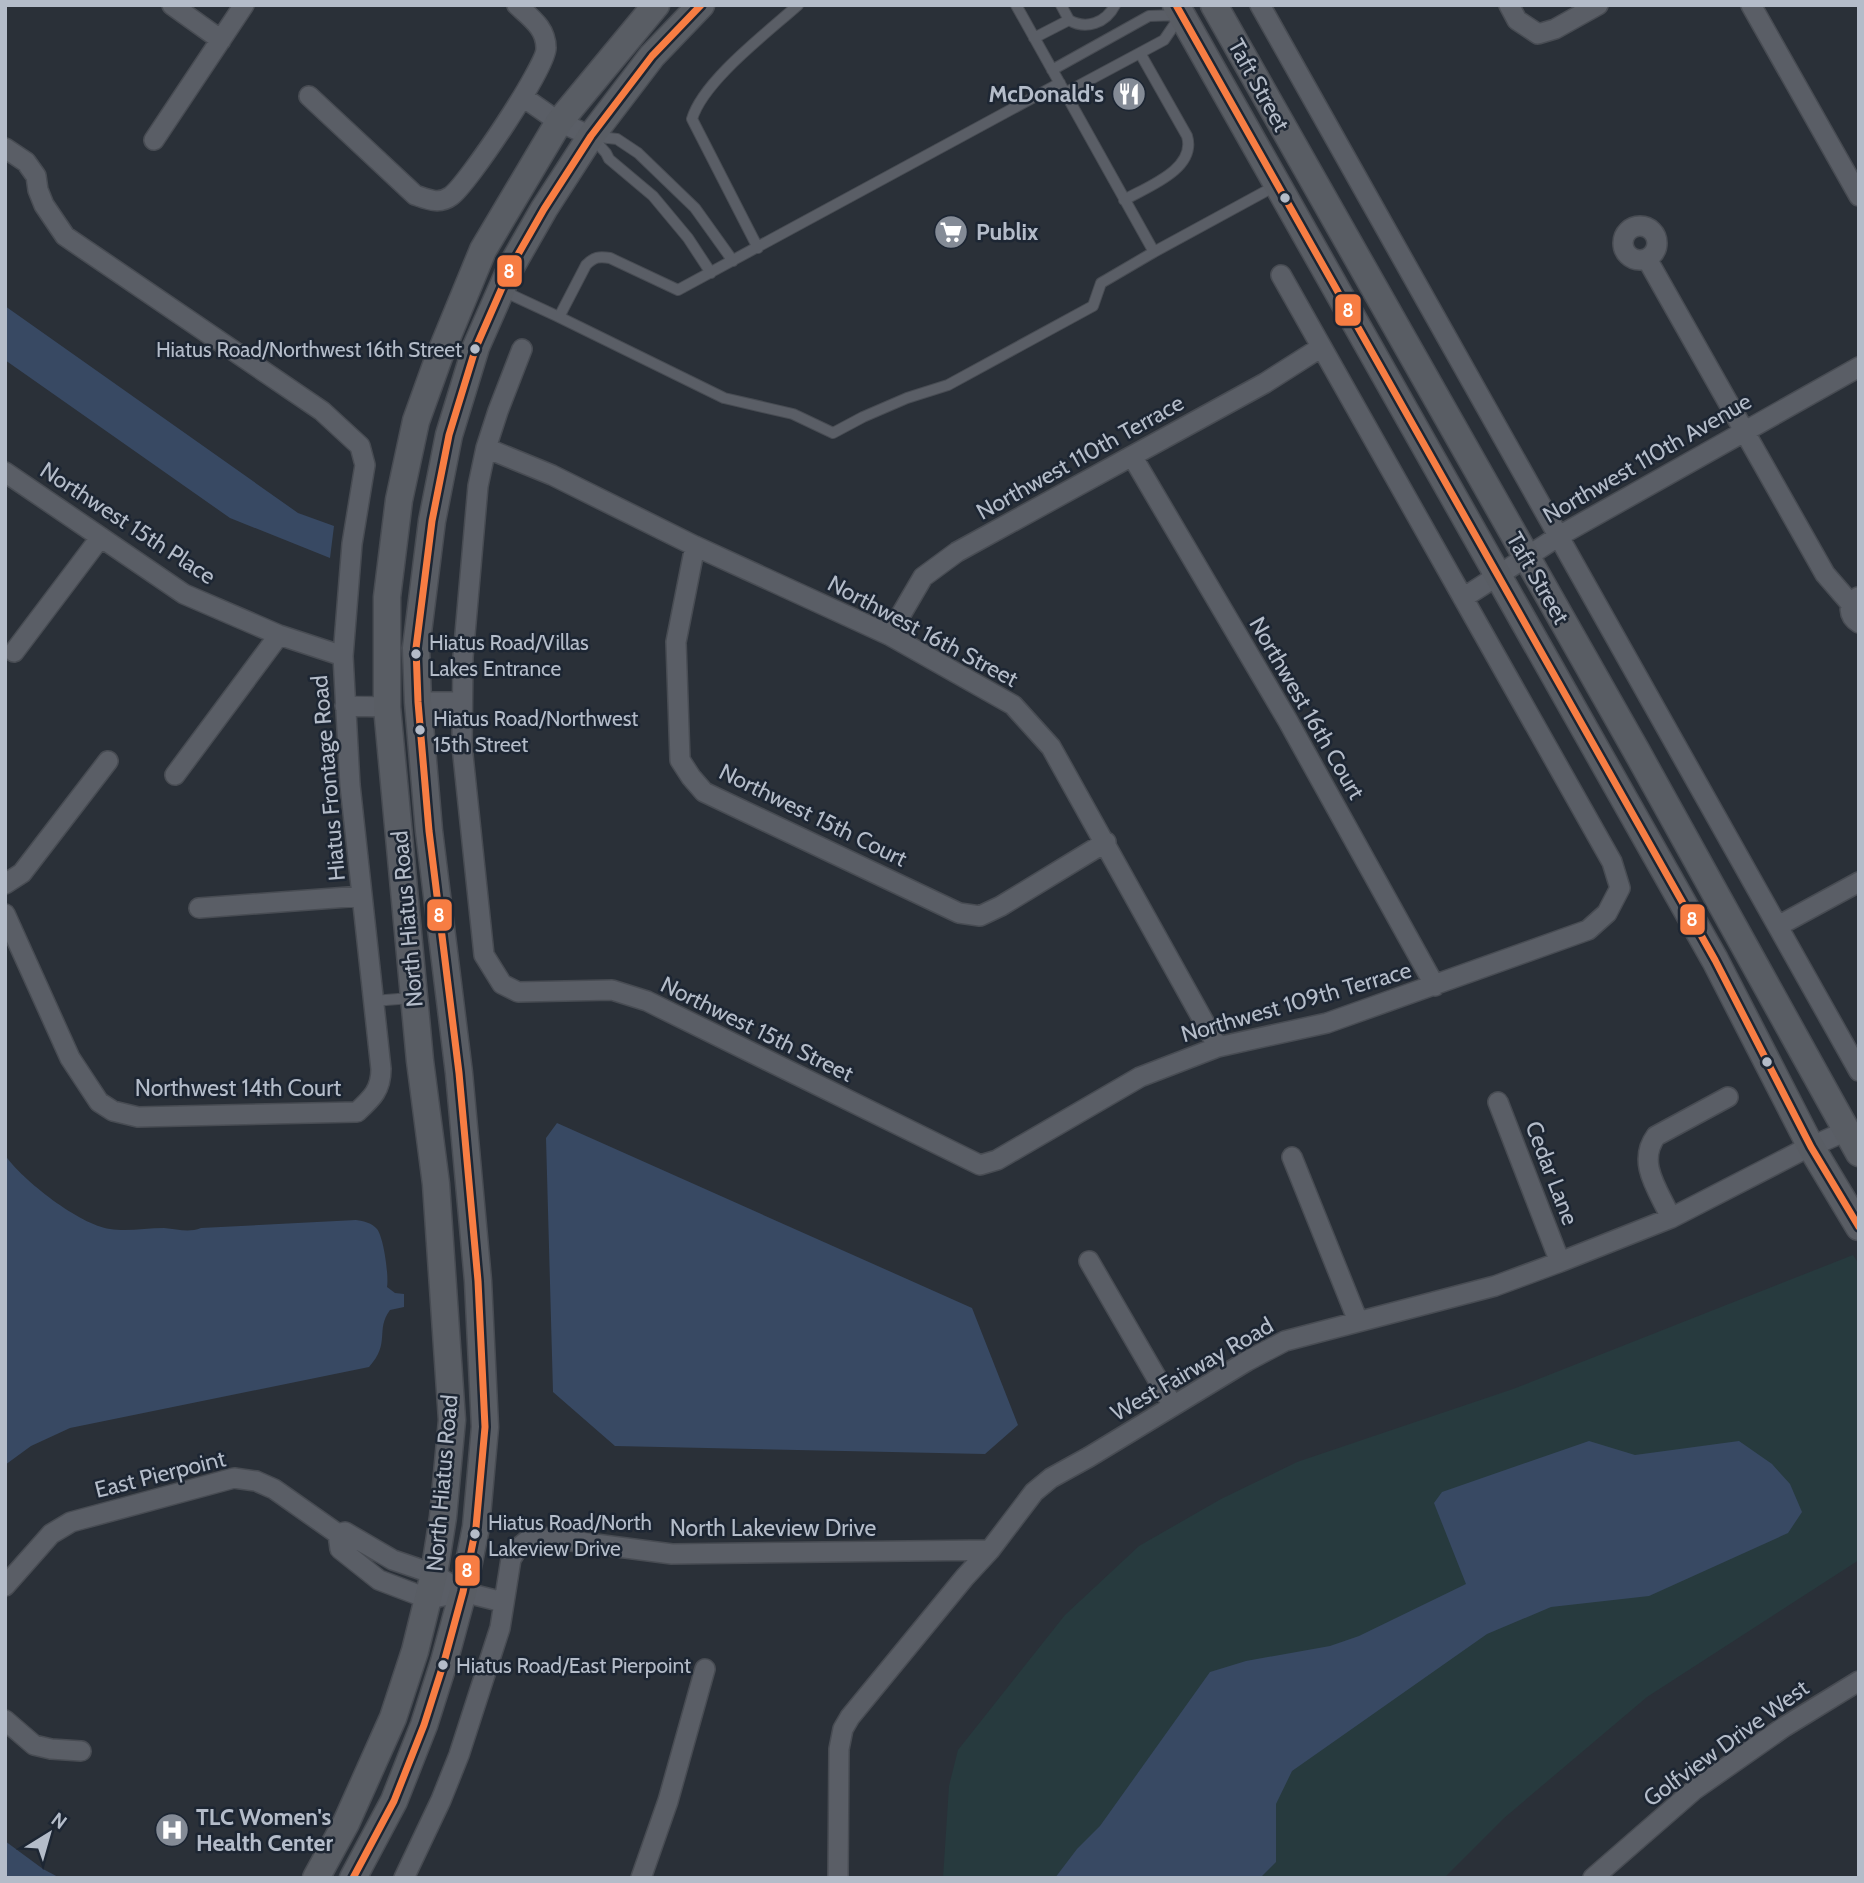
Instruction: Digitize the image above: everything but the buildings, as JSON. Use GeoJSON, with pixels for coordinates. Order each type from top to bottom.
{"type":"FeatureCollection","features":[{"type":"Feature","properties":{"kind":"main road","name":"North Hiatus Road"},"geometry":{"type":"LineString","coordinates":[[316,1878],[346,1823],[393,1718],[429,1600],[443,1517],[453,1420],[436,1184],[414,998],[387,707],[387,597],[399,500],[416,421],[483,250],[559,122],[656,5]]}},
{"type":"Feature","properties":{"kind":"main road","name":"North Hiatus Road"},"geometry":{"type":"LineString","coordinates":[[353,1878],[394,1801],[424,1725],[463,1592],[476,1527],[485,1427],[478,1281],[459,1073],[429,831],[418,702],[416,648],[432,521],[449,435],[476,347],[512,265],[591,136],[652,56],[701,5]]}},
{"type":"Feature","properties":{"kind":"main road","name":"Taft Street"},"geometry":{"type":"LineString","coordinates":[[1214,5],[1852,1142]]}},
{"type":"Feature","properties":{"kind":"main road","name":"Taft Street"},"geometry":{"type":"LineString","coordinates":[[1186,8],[1278,185],[1714,960],[1811,1147],[1859,1227]]}},
{"type":"Feature","properties":{"kind":"main road"},"geometry":{"type":"LineString","coordinates":[[1278,185],[1306,170]]}},
{"type":"Feature","properties":{"kind":"main road"},"geometry":{"type":"LineString","coordinates":[[387,707],[418,702]]}},
{"type":"Feature","properties":{"kind":"street"},"geometry":{"type":"LineString","coordinates":[[172,5],[221,40]]}},
{"type":"Feature","properties":{"kind":"street"},"geometry":{"type":"LineString","coordinates":[[154,140],[243,5]]}},
{"type":"Feature","properties":{"kind":"street"},"geometry":{"type":"LineString","coordinates":[[309,96],[415,195],[436,201],[450,197],[464,182],[523,97],[545,58],[542,29],[517,5]]}},
{"type":"Feature","properties":{"kind":"street","name":"Taft Street"},"geometry":{"type":"LineString","coordinates":[[1260,5],[1859,1071]]}},
{"type":"Feature","properties":{"kind":"street"},"geometry":{"type":"LineString","coordinates":[[1508,5],[1517,20],[1538,34],[1555,29],[1598,5]]}},
{"type":"Feature","properties":{"kind":"street"},"geometry":{"type":"LineString","coordinates":[[1751,5],[1859,196]]}},
{"type":"Feature","properties":{"kind":"street"},"geometry":{"type":"LineString","coordinates":[[523,97],[559,122],[591,136]]}},
{"type":"Feature","properties":{"kind":"street","name":"Hiatus Frontage Road"},"geometry":{"type":"LineString","coordinates":[[5,148],[26,162],[36,176],[44,205],[65,236],[322,411],[360,446],[364,457],[364,475],[351,557],[343,656],[351,785],[381,1069],[381,1083],[376,1095]]}},
{"type":"Feature","properties":{"kind":"street"},"geometry":{"type":"LineString","coordinates":[[1647,259],[1825,574],[1855,600],[1850,614],[1859,624]]}},
{"type":"Feature","properties":{"kind":"street"},"geometry":{"type":"LineString","coordinates":[[1281,275],[1463,598]]}},
{"type":"Feature","properties":{"kind":"street","name":"Northwest 110th Terrace"},"geometry":{"type":"LineString","coordinates":[[889,635],[923,577],[957,552],[1265,383],[1320,348]]}},
{"type":"Feature","properties":{"kind":"street"},"geometry":{"type":"LineString","coordinates":[[418,702],[462,702],[463,657],[477,499],[486,448],[522,349]]}},
{"type":"Feature","properties":{"kind":"street","name":"Northwest 110th Avenue"},"geometry":{"type":"LineString","coordinates":[[1463,598],[1559,536],[1859,367]]}},
{"type":"Feature","properties":{"kind":"street","name":"Northwest 16th Street"},"geometry":{"type":"LineString","coordinates":[[486,448],[552,475],[695,546],[889,635],[1013,705],[1051,747],[1218,1047]]}},
{"type":"Feature","properties":{"kind":"street","name":"Northwest 16th Court"},"geometry":{"type":"LineString","coordinates":[[1132,456],[1288,721],[1435,986]]}},
{"type":"Feature","properties":{"kind":"street","name":"Northwest 15th Place"},"geometry":{"type":"LineString","coordinates":[[5,472],[184,594],[279,635],[343,656]]}},
{"type":"Feature","properties":{"kind":"street"},"geometry":{"type":"LineString","coordinates":[[14,652],[100,537]]}},
{"type":"Feature","properties":{"kind":"street","name":"Northwest 15th Court"},"geometry":{"type":"LineString","coordinates":[[695,546],[676,642],[680,760],[704,792],[959,913],[980,916],[1106,842]]}},
{"type":"Feature","properties":{"kind":"street","name":"Northwest 109th Terrace"},"geometry":{"type":"LineString","coordinates":[[980,1165],[997,1160],[1140,1077],[1218,1047],[1327,1023],[1435,986],[1588,930],[1607,913],[1620,888],[1612,862],[1463,598]]}},
{"type":"Feature","properties":{"kind":"street"},"geometry":{"type":"LineString","coordinates":[[175,775],[279,635]]}},
{"type":"Feature","properties":{"kind":"street","name":"Northwest 15th Street"},"geometry":{"type":"LineString","coordinates":[[462,702],[462,746],[484,955],[502,984],[518,992],[612,990],[647,1001],[980,1165]]}},
{"type":"Feature","properties":{"kind":"street"},"geometry":{"type":"LineString","coordinates":[[345,706],[387,707]]}},
{"type":"Feature","properties":{"kind":"street"},"geometry":{"type":"LineString","coordinates":[[5,884],[22,873],[108,761]]}},
{"type":"Feature","properties":{"kind":"street"},"geometry":{"type":"LineString","coordinates":[[1778,926],[1859,882]]}},
{"type":"Feature","properties":{"kind":"street"},"geometry":{"type":"LineString","coordinates":[[199,908],[362,896]]}},
{"type":"Feature","properties":{"kind":"street","name":"Northwest 14th Court"},"geometry":{"type":"LineString","coordinates":[[5,914],[70,1058],[99,1102],[113,1111],[138,1117],[357,1112],[376,1095]]}},
{"type":"Feature","properties":{"kind":"street"},"geometry":{"type":"LineString","coordinates":[[1671,1218],[1646,1163],[1648,1147],[1656,1136],[1728,1097]]}},
{"type":"Feature","properties":{"kind":"street","name":"Cedar Lane"},"geometry":{"type":"LineString","coordinates":[[1498,1102],[1560,1262]]}},
{"type":"Feature","properties":{"kind":"street","name":"West Fairway Road"},"geometry":{"type":"LineString","coordinates":[[838,1878],[839,1749],[843,1729],[935,1612],[990,1550],[1020,1508],[1051,1478],[1285,1341],[1495,1286],[1671,1218],[1811,1147],[1852,1142]]}},
{"type":"Feature","properties":{"kind":"street"},"geometry":{"type":"LineString","coordinates":[[1293,1157],[1357,1321]]}},
{"type":"Feature","properties":{"kind":"street"},"geometry":{"type":"LineString","coordinates":[[1089,1261],[1173,1406]]}},
{"type":"Feature","properties":{"kind":"street","name":"East Pierpoint"},"geometry":{"type":"LineString","coordinates":[[5,1586],[51,1534],[71,1522],[234,1478],[256,1481],[274,1489],[338,1534],[340,1549],[379,1580],[429,1600]]}},
{"type":"Feature","properties":{"kind":"street","name":"East Pierpoint"},"geometry":{"type":"LineString","coordinates":[[338,1534],[345,1532],[393,1560],[434,1574],[463,1592]]}},
{"type":"Feature","properties":{"kind":"street","name":"North Lakeview Drive"},"geometry":{"type":"LineString","coordinates":[[503,1602],[511,1559],[518,1548],[529,1539],[541,1537],[672,1555],[990,1550]]}},
{"type":"Feature","properties":{"kind":"street"},"geometry":{"type":"LineString","coordinates":[[404,1878],[459,1755],[500,1628],[503,1602],[463,1592],[429,1600]]}},
{"type":"Feature","properties":{"kind":"street"},"geometry":{"type":"LineString","coordinates":[[641,1878],[668,1801],[705,1669]]}},
{"type":"Feature","properties":{"kind":"street","name":"Golfview Drive West"},"geometry":{"type":"LineString","coordinates":[[1593,1878],[1695,1790],[1784,1727],[1859,1681]]}},
{"type":"Feature","properties":{"kind":"street"},"geometry":{"type":"LineString","coordinates":[[5,1720],[34,1745],[81,1751]]}},
{"type":"Feature","properties":{"kind":"lane"},"geometry":{"type":"LineString","coordinates":[[758,248],[693,125],[694,113],[714,85],[747,49],[798,5]]}},
{"type":"Feature","properties":{"kind":"lane"},"geometry":{"type":"LineString","coordinates":[[1016,5],[1154,252]]}},
{"type":"Feature","properties":{"kind":"lane"},"geometry":{"type":"LineString","coordinates":[[1060,5],[1069,19],[1076,24],[1087,26],[1110,12],[1115,5]]}},
{"type":"Feature","properties":{"kind":"lane"},"geometry":{"type":"LineString","coordinates":[[1052,70],[1149,16],[1186,8]]}},
{"type":"Feature","properties":{"kind":"lane"},"geometry":{"type":"LineString","coordinates":[[1065,93],[1164,40],[1186,8]]}},
{"type":"Feature","properties":{"kind":"lane"},"geometry":{"type":"LineString","coordinates":[[1034,38],[1069,19]]}},
{"type":"Feature","properties":{"kind":"lane"},"geometry":{"type":"LineString","coordinates":[[1125,200],[1171,173],[1183,162],[1189,149],[1187,136],[1140,53]]}},
{"type":"Feature","properties":{"kind":"lane"},"geometry":{"type":"LineString","coordinates":[[559,317],[581,273],[593,258],[610,258],[678,290],[1059,83]]}},
{"type":"Feature","properties":{"kind":"lane"},"geometry":{"type":"LineString","coordinates":[[591,136],[617,139],[638,153],[695,208],[733,261]]}},
{"type":"Feature","properties":{"kind":"lane"},"geometry":{"type":"LineString","coordinates":[[591,136],[607,153],[608,159],[653,196],[688,238],[711,273]]}},
{"type":"Feature","properties":{"kind":"lane"},"geometry":{"type":"LineString","coordinates":[[502,290],[724,398],[793,414],[833,433],[907,398],[948,385],[1093,306],[1101,283],[1278,185]]}},
{"type":"Feature","properties":{"kind":"lane"},"geometry":{"type":"LineString","coordinates":[[373,1001],[414,998]]}},
{"type":"Feature","properties":{"kind":"green space"},"geometry":{"type":"Polygon","coordinates":[[[1853,1255],[1859,1264],[1859,1560],[1647,1697],[1504,1818],[1444,1878],[943,1878],[949,1786],[958,1750],[1065,1615],[1139,1546],[1221,1499],[1297,1462],[1513,1389],[1853,1255]]]}},
{"type":"Feature","properties":{"kind":"water"},"geometry":{"type":"Polygon","coordinates":[[[5,306],[298,513],[334,526],[330,558],[230,518],[5,360],[5,306]]]}},
{"type":"Feature","properties":{"kind":"water"},"geometry":{"type":"Polygon","coordinates":[[[557,1123],[972,1308],[1018,1425],[985,1454],[615,1446],[553,1392],[546,1138],[557,1123]]]}},
{"type":"Feature","properties":{"kind":"water"},"geometry":{"type":"Polygon","coordinates":[[[5,1155],[24,1177],[53,1200],[83,1219],[110,1229],[187,1230],[356,1220],[368,1223],[377,1229],[382,1240],[387,1267],[387,1287],[395,1293],[404,1294],[404,1307],[390,1310],[383,1324],[379,1351],[369,1367],[70,1428],[31,1446],[5,1465],[5,1155]]]}},
{"type":"Feature","properties":{"kind":"water"},"geometry":{"type":"Polygon","coordinates":[[[1589,1441],[1635,1455],[1739,1441],[1772,1464],[1790,1484],[1802,1512],[1788,1533],[1649,1596],[1551,1607],[1487,1634],[1292,1771],[1276,1804],[1276,1862],[1260,1878],[1055,1878],[1077,1849],[1100,1826],[1210,1672],[1246,1661],[1330,1646],[1359,1636],[1466,1584],[1434,1503],[1442,1492],[1589,1441]]]}},
{"type":"Feature","properties":{"kind":"water"},"geometry":{"type":"Polygon","coordinates":[[[5,1841],[43,1869],[60,1878],[5,1878],[5,1841]]]}},
{"type":"Feature","properties":{"kind":"transit line","name":"8"},"geometry":{"type":"LineString","coordinates":[[353,1878],[394,1801],[424,1725],[444,1662],[463,1592],[476,1527],[485,1427],[478,1281],[459,1073],[429,831],[418,702],[416,648],[432,521],[449,435],[476,347],[512,265],[591,136],[652,56],[701,5]]}},
{"type":"Feature","properties":{"kind":"transit line","name":"8"},"geometry":{"type":"LineString","coordinates":[[1176,5],[1715,960],[1811,1147],[1859,1227]]}},
{"type":"Feature","properties":{"kind":"place","name":"McDonald's"},"geometry":{"type":"Point","coordinates":[1129,94]}},
{"type":"Feature","properties":{"kind":"place","name":"Publix"},"geometry":{"type":"Point","coordinates":[951,232]}},
{"type":"Feature","properties":{"kind":"place","name":"Hiatus Road/Northwest 16th Street"},"geometry":{"type":"Point","coordinates":[475,349]}},
{"type":"Feature","properties":{"kind":"place","name":"Hiatus Road/Villas Lakes Entrance"},"geometry":{"type":"Point","coordinates":[416,654]}},
{"type":"Feature","properties":{"kind":"place","name":"Hiatus Road/Northwest 15th Street"},"geometry":{"type":"Point","coordinates":[420,730]}},
{"type":"Feature","properties":{"kind":"place","name":"Hiatus Road/North Lakeview Drive"},"geometry":{"type":"Point","coordinates":[475,1534]}},
{"type":"Feature","properties":{"kind":"place","name":"Hiatus Road/East Pierpoint"},"geometry":{"type":"Point","coordinates":[443,1665]}},
{"type":"Feature","properties":{"kind":"place","name":"TLC Women's Health Center"},"geometry":{"type":"Point","coordinates":[172,1830]}}]}
